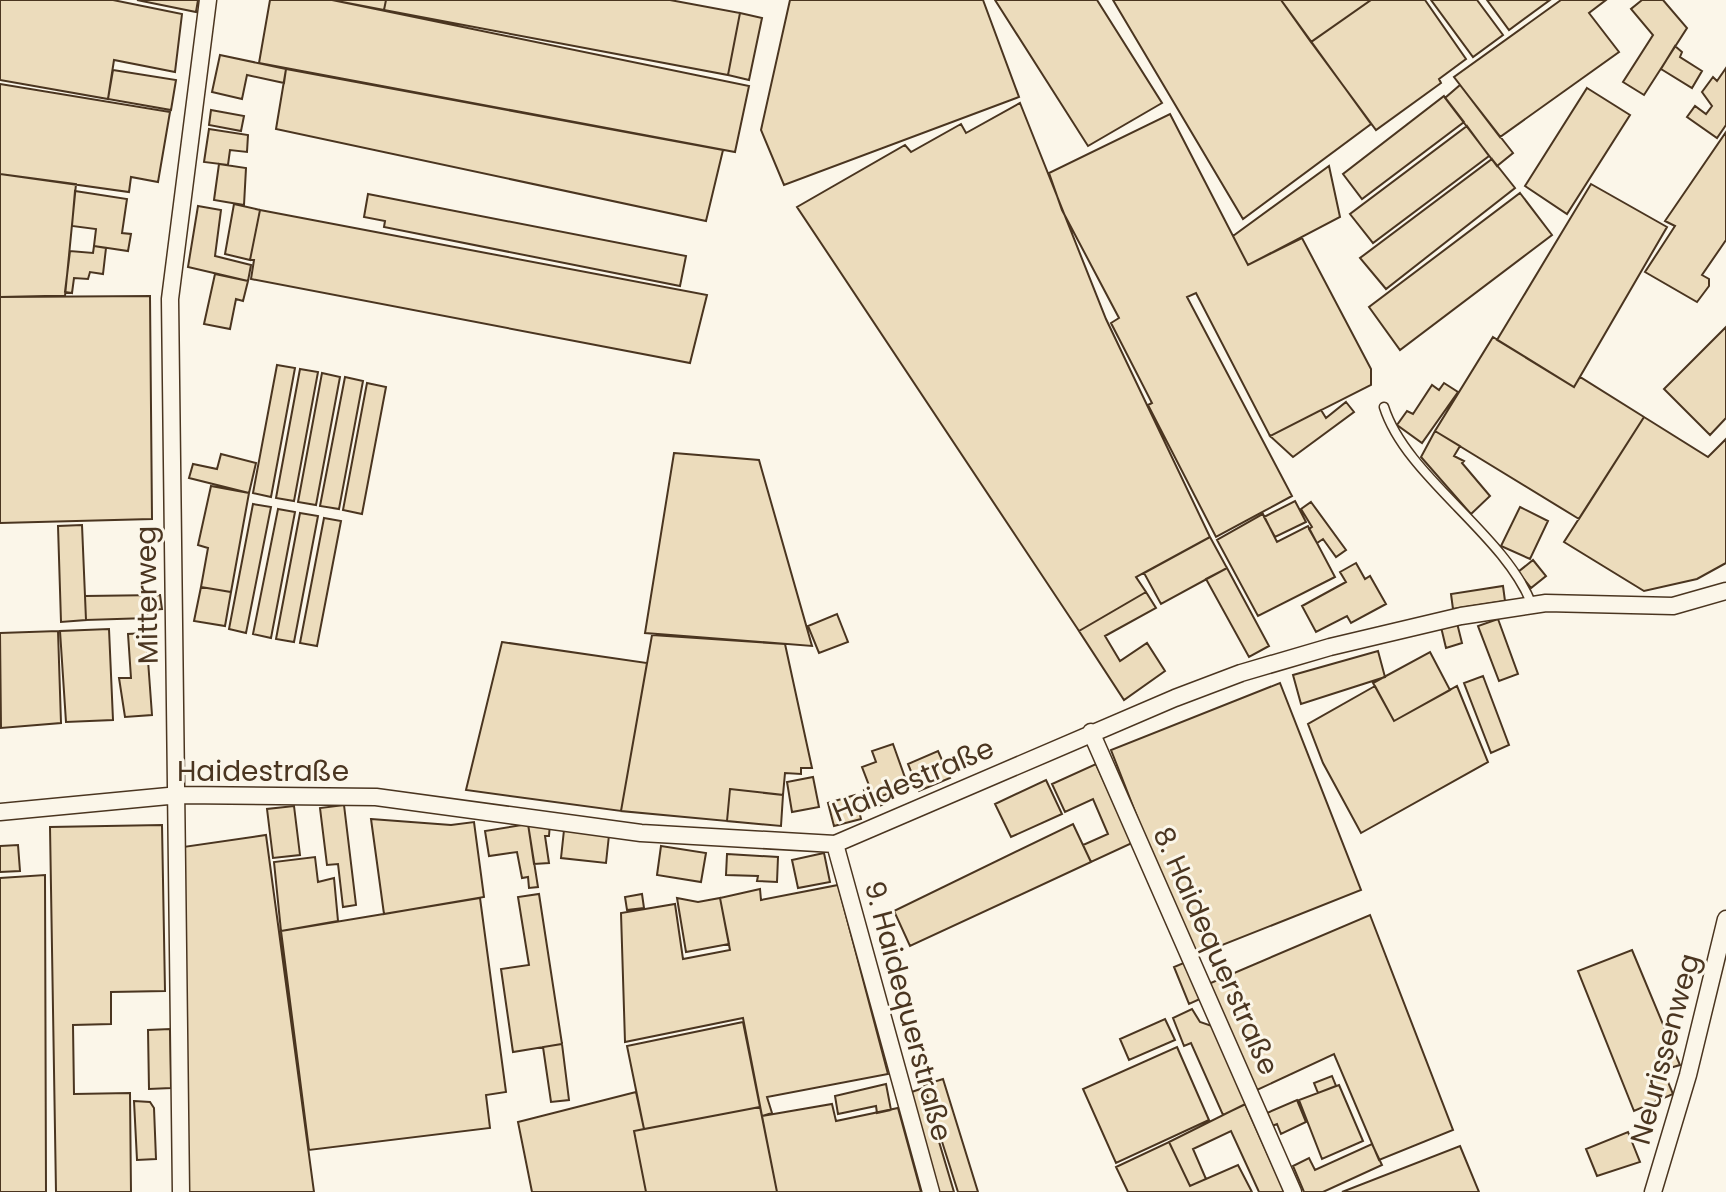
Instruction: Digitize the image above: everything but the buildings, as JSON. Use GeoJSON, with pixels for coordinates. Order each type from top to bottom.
{"type":"FeatureCollection","features":[{"type":"Feature","properties":{"kind":"street","name":"Mitterweg"},"geometry":{"type":"LineString","coordinates":[[181,1192],[179,795],[173,627],[170,299],[208,0]]}},
{"type":"Feature","properties":{"kind":"street","name":"Haidestraße"},"geometry":{"type":"LineString","coordinates":[[0,812],[179,795],[376,797],[641,833],[835,844],[1091,732],[1241,673],[1315,651],[1461,616],[1532,605],[1673,606],[1726,591]]}},
{"type":"Feature","properties":{"kind":"street","name":"8. Haidequerstraße"},"geometry":{"type":"LineString","coordinates":[[1091,732],[1293,1192]]}},
{"type":"Feature","properties":{"kind":"street","name":"9. Haidequerstraße"},"geometry":{"type":"LineString","coordinates":[[835,844],[931,1192]]}},
{"type":"Feature","properties":{"kind":"street","name":"Neurissenweg"},"geometry":{"type":"LineString","coordinates":[[1653,1192],[1688,1075],[1726,919]]}},
{"type":"Feature","properties":{"kind":"lane"},"geometry":{"type":"LineString","coordinates":[[1384,407],[1396,433],[1489,541],[1524,588],[1532,605]]}}]}
